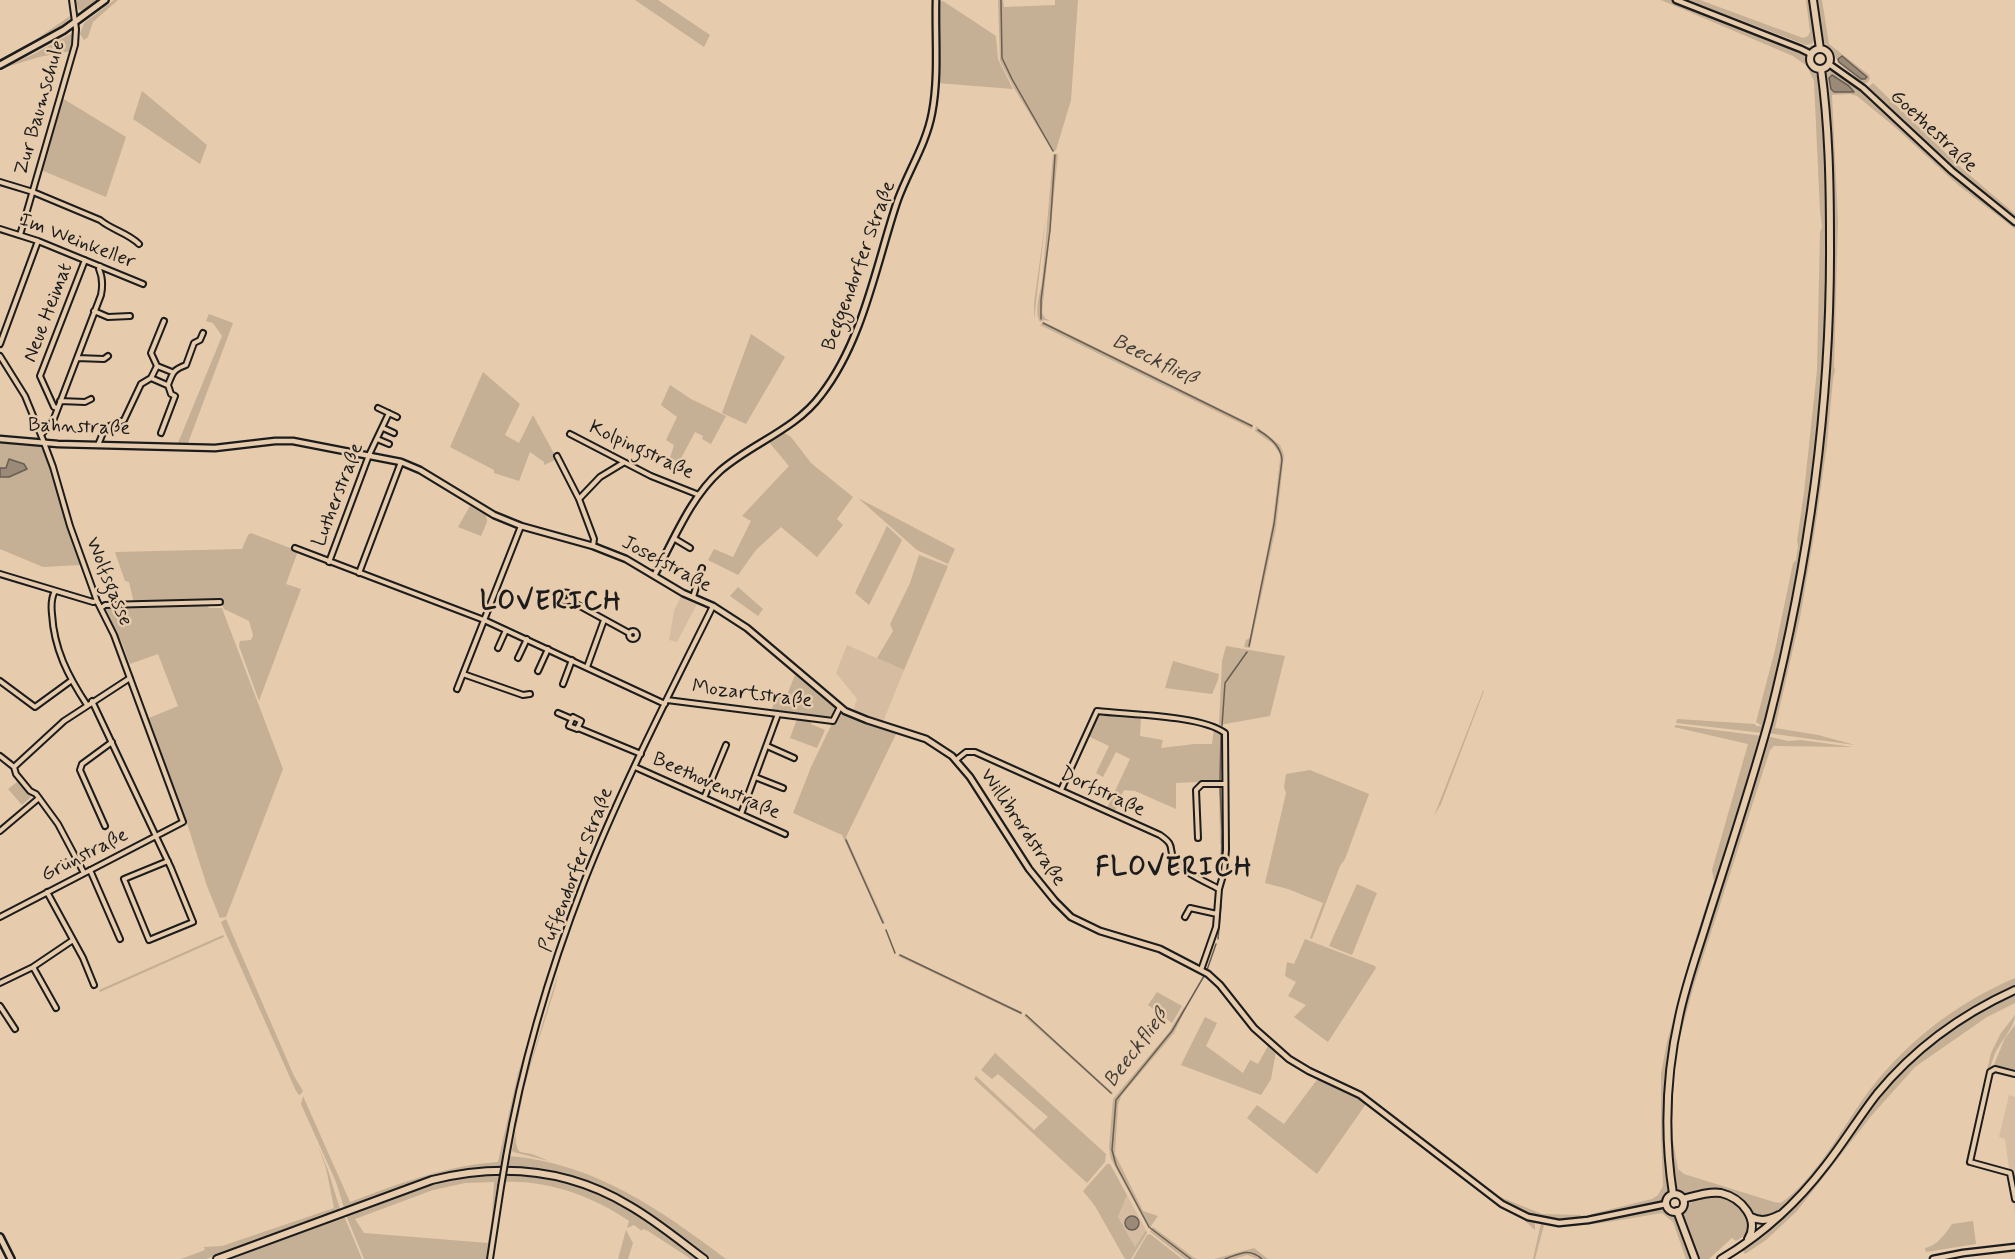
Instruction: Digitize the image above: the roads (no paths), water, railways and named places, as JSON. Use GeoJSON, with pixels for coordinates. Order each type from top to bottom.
{"type":"FeatureCollection","features":[{"type":"Feature","properties":{"kind":"main road"},"geometry":{"type":"LineString","coordinates":[[0,65],[75,22],[105,0]]}},
{"type":"Feature","properties":{"kind":"main road"},"geometry":{"type":"LineString","coordinates":[[1813,0],[1820,49]]}},
{"type":"Feature","properties":{"kind":"main road"},"geometry":{"type":"LineString","coordinates":[[1820,49],[1829,54],[1829,64],[1821,69],[1811,64],[1811,54],[1820,49]]}},
{"type":"Feature","properties":{"kind":"main road"},"geometry":{"type":"LineString","coordinates":[[1673,1194],[1667,1146],[1667,1113],[1678,1020],[1771,711],[1796,604],[1818,461],[1829,336],[1830,272],[1829,159],[1821,69]]}},
{"type":"Feature","properties":{"kind":"main road"},"geometry":{"type":"LineString","coordinates":[[1721,1259],[1745,1244],[1786,1211],[1825,1167],[1878,1094],[1900,1069],[1951,1025],[1990,1001],[2015,990]]}},
{"type":"Feature","properties":{"kind":"main road"},"geometry":{"type":"LineString","coordinates":[[217,1259],[432,1180],[455,1174],[522,1170],[589,1185],[631,1206],[704,1259]]}},
{"type":"Feature","properties":{"kind":"main road"},"geometry":{"type":"LineString","coordinates":[[1683,1199],[1721,1193],[1734,1199],[1751,1217],[1757,1220],[1767,1220],[1786,1211]]}},
{"type":"Feature","properties":{"kind":"main road"},"geometry":{"type":"LineString","coordinates":[[1673,1194],[1683,1199]]}},
{"type":"Feature","properties":{"kind":"main road"},"geometry":{"type":"LineString","coordinates":[[1673,1194],[1668,1198],[1666,1204],[1670,1210],[1677,1211],[1683,1206],[1683,1199]]}},
{"type":"Feature","properties":{"kind":"main road"},"geometry":{"type":"LineString","coordinates":[[1677,1211],[1695,1259]]}},
{"type":"Feature","properties":{"kind":"main road"},"geometry":{"type":"LineString","coordinates":[[1745,1244],[1754,1228],[1751,1217]]}},
{"type":"Feature","properties":{"kind":"main road"},"geometry":{"type":"LineString","coordinates":[[0,1237],[11,1259]]}},
{"type":"Feature","properties":{"kind":"street","name":"Zur Baumschule"},"geometry":{"type":"LineString","coordinates":[[20,236],[75,45],[72,0]]}},
{"type":"Feature","properties":{"kind":"street","name":"Beggendorfer Straße"},"geometry":{"type":"LineString","coordinates":[[655,574],[699,495],[719,472],[803,414],[829,384],[841,363],[861,317],[898,200],[928,133],[934,104],[936,0]]}},
{"type":"Feature","properties":{"kind":"street"},"geometry":{"type":"LineString","coordinates":[[1676,0],[1811,54]]}},
{"type":"Feature","properties":{"kind":"street","name":"Goethestraße"},"geometry":{"type":"LineString","coordinates":[[1829,64],[1871,95],[1952,171],[2015,222]]}},
{"type":"Feature","properties":{"kind":"street"},"geometry":{"type":"LineString","coordinates":[[0,182],[33,192],[99,220],[133,238],[139,244]]}},
{"type":"Feature","properties":{"kind":"street","name":"Im Weinkeller"},"geometry":{"type":"LineString","coordinates":[[0,229],[38,241],[143,284]]}},
{"type":"Feature","properties":{"kind":"street"},"geometry":{"type":"LineString","coordinates":[[0,344],[38,241]]}},
{"type":"Feature","properties":{"kind":"street","name":"Neue Heimat"},"geometry":{"type":"LineString","coordinates":[[57,408],[54,407],[40,376],[85,260]]}},
{"type":"Feature","properties":{"kind":"street"},"geometry":{"type":"LineString","coordinates":[[41,435],[52,421],[103,286],[100,266]]}},
{"type":"Feature","properties":{"kind":"street"},"geometry":{"type":"LineString","coordinates":[[94,311],[108,317],[130,316]]}},
{"type":"Feature","properties":{"kind":"street"},"geometry":{"type":"LineString","coordinates":[[164,321],[151,353],[157,366],[172,372]]}},
{"type":"Feature","properties":{"kind":"street"},"geometry":{"type":"LineString","coordinates":[[161,433],[175,396],[171,394],[168,385],[172,372],[186,365],[194,343],[200,340],[203,333]]}},
{"type":"Feature","properties":{"kind":"street","name":"Wolfsgasse"},"geometry":{"type":"LineString","coordinates":[[0,356],[25,396],[41,435],[97,601],[114,635],[183,822]]}},
{"type":"Feature","properties":{"kind":"street"},"geometry":{"type":"LineString","coordinates":[[77,358],[104,359],[108,356]]}},
{"type":"Feature","properties":{"kind":"street"},"geometry":{"type":"LineString","coordinates":[[98,445],[105,428],[124,420],[141,384],[151,378],[157,366]]}},
{"type":"Feature","properties":{"kind":"street"},"geometry":{"type":"LineString","coordinates":[[151,378],[168,385]]}},
{"type":"Feature","properties":{"kind":"street"},"geometry":{"type":"LineString","coordinates":[[60,401],[85,402],[91,399]]}},
{"type":"Feature","properties":{"kind":"street"},"geometry":{"type":"LineString","coordinates":[[378,408],[396,417]]}},
{"type":"Feature","properties":{"kind":"street","name":"Lutherstraße"},"geometry":{"type":"LineString","coordinates":[[329,562],[369,455],[389,413]]}},
{"type":"Feature","properties":{"kind":"street","name":"Lutherstraße"},"geometry":{"type":"LineString","coordinates":[[383,428],[394,433]]}},
{"type":"Feature","properties":{"kind":"street","name":"Kolpingstraße"},"geometry":{"type":"LineString","coordinates":[[570,434],[623,463],[699,495]]}},
{"type":"Feature","properties":{"kind":"street","name":"Lutherstraße"},"geometry":{"type":"LineString","coordinates":[[377,438],[389,444]]}},
{"type":"Feature","properties":{"kind":"street","name":"Bahnstraße"},"geometry":{"type":"LineString","coordinates":[[0,439],[98,445],[228,447],[282,441],[346,450]]}},
{"type":"Feature","properties":{"kind":"street","name":"Josefstraße"},"geometry":{"type":"LineString","coordinates":[[346,450],[401,462],[420,470],[494,515],[521,526],[593,546],[626,559],[713,606],[755,634],[855,716],[926,739],[947,751],[957,760]]}},
{"type":"Feature","properties":{"kind":"street"},"geometry":{"type":"LineString","coordinates":[[557,456],[579,499],[594,539],[593,546]]}},
{"type":"Feature","properties":{"kind":"street"},"geometry":{"type":"LineString","coordinates":[[359,573],[401,462]]}},
{"type":"Feature","properties":{"kind":"street"},"geometry":{"type":"LineString","coordinates":[[579,499],[600,477],[623,463]]}},
{"type":"Feature","properties":{"kind":"street"},"geometry":{"type":"LineString","coordinates":[[457,689],[521,526]]}},
{"type":"Feature","properties":{"kind":"street"},"geometry":{"type":"LineString","coordinates":[[675,539],[690,548]]}},
{"type":"Feature","properties":{"kind":"street","name":"Mozartstraße"},"geometry":{"type":"LineString","coordinates":[[295,548],[484,620],[666,702],[833,721],[840,706]]}},
{"type":"Feature","properties":{"kind":"street"},"geometry":{"type":"LineString","coordinates":[[693,597],[702,568]]}},
{"type":"Feature","properties":{"kind":"street"},"geometry":{"type":"LineString","coordinates":[[0,574],[93,602],[97,601]]}},
{"type":"Feature","properties":{"kind":"street"},"geometry":{"type":"LineString","coordinates":[[55,591],[51,606],[60,656],[87,705]]}},
{"type":"Feature","properties":{"kind":"street"},"geometry":{"type":"LineString","coordinates":[[569,600],[629,633]]}},
{"type":"Feature","properties":{"kind":"street"},"geometry":{"type":"LineString","coordinates":[[101,608],[116,605],[220,602]]}},
{"type":"Feature","properties":{"kind":"street","name":"Puffendorfer Straße"},"geometry":{"type":"LineString","coordinates":[[490,1259],[506,1157],[523,1072],[562,945],[596,853],[713,606]]}},
{"type":"Feature","properties":{"kind":"street"},"geometry":{"type":"LineString","coordinates":[[587,667],[604,620]]}},
{"type":"Feature","properties":{"kind":"street"},"geometry":{"type":"LineString","coordinates":[[498,648],[506,630]]}},
{"type":"Feature","properties":{"kind":"street"},"geometry":{"type":"LineString","coordinates":[[518,658],[527,639]]}},
{"type":"Feature","properties":{"kind":"street"},"geometry":{"type":"LineString","coordinates":[[538,671],[548,649]]}},
{"type":"Feature","properties":{"kind":"street"},"geometry":{"type":"LineString","coordinates":[[563,684],[572,660]]}},
{"type":"Feature","properties":{"kind":"street"},"geometry":{"type":"LineString","coordinates":[[463,674],[523,695],[530,694]]}},
{"type":"Feature","properties":{"kind":"street"},"geometry":{"type":"LineString","coordinates":[[14,767],[52,731],[92,701],[130,678]]}},
{"type":"Feature","properties":{"kind":"street"},"geometry":{"type":"LineString","coordinates":[[0,681],[35,707],[72,680]]}},
{"type":"Feature","properties":{"kind":"street"},"geometry":{"type":"LineString","coordinates":[[92,701],[168,861],[192,922],[148,940],[124,879],[168,861]]}},
{"type":"Feature","properties":{"kind":"street"},"geometry":{"type":"LineString","coordinates":[[1061,790],[1097,711],[1196,721],[1218,727],[1226,735],[1224,872],[1219,889],[1213,939],[1201,970]]}},
{"type":"Feature","properties":{"kind":"street"},"geometry":{"type":"LineString","coordinates":[[558,713],[580,721],[578,728]]}},
{"type":"Feature","properties":{"kind":"street"},"geometry":{"type":"LineString","coordinates":[[741,814],[778,714]]}},
{"type":"Feature","properties":{"kind":"street"},"geometry":{"type":"LineString","coordinates":[[572,719],[569,726],[641,754]]}},
{"type":"Feature","properties":{"kind":"street"},"geometry":{"type":"LineString","coordinates":[[105,826],[80,770],[82,764],[112,742]]}},
{"type":"Feature","properties":{"kind":"street"},"geometry":{"type":"LineString","coordinates":[[704,798],[726,745]]}},
{"type":"Feature","properties":{"kind":"street"},"geometry":{"type":"LineString","coordinates":[[767,746],[794,758]]}},
{"type":"Feature","properties":{"kind":"street","name":"Dorfstraße"},"geometry":{"type":"LineString","coordinates":[[957,760],[966,752],[975,752],[1160,836],[1172,846],[1173,857],[1177,864],[1219,889]]}},
{"type":"Feature","properties":{"kind":"street"},"geometry":{"type":"LineString","coordinates":[[0,756],[14,767],[16,774],[39,798],[58,824],[84,873]]}},
{"type":"Feature","properties":{"kind":"street","name":"Willibrordstraße"},"geometry":{"type":"LineString","coordinates":[[957,760],[1029,869],[1071,917],[1100,931],[1160,949],[1201,970],[1221,985],[1254,1028],[1284,1055],[1309,1071],[1360,1095],[1497,1201],[1528,1217],[1559,1222],[1578,1222],[1666,1204]]}},
{"type":"Feature","properties":{"kind":"street","name":"Beethovenstraße"},"geometry":{"type":"LineString","coordinates":[[635,768],[785,834]]}},
{"type":"Feature","properties":{"kind":"street"},"geometry":{"type":"LineString","coordinates":[[755,777],[783,788]]}},
{"type":"Feature","properties":{"kind":"street"},"geometry":{"type":"LineString","coordinates":[[1198,838],[1196,790],[1202,784],[1225,784]]}},
{"type":"Feature","properties":{"kind":"street"},"geometry":{"type":"LineString","coordinates":[[0,831],[39,798]]}},
{"type":"Feature","properties":{"kind":"street","name":"Grünstraße"},"geometry":{"type":"LineString","coordinates":[[0,916],[183,822]]}},
{"type":"Feature","properties":{"kind":"street"},"geometry":{"type":"LineString","coordinates":[[90,870],[120,939]]}},
{"type":"Feature","properties":{"kind":"street"},"geometry":{"type":"LineString","coordinates":[[47,892],[94,985]]}},
{"type":"Feature","properties":{"kind":"street"},"geometry":{"type":"LineString","coordinates":[[1185,917],[1190,908],[1217,914]]}},
{"type":"Feature","properties":{"kind":"street"},"geometry":{"type":"LineString","coordinates":[[0,983],[33,967],[73,940]]}},
{"type":"Feature","properties":{"kind":"street"},"geometry":{"type":"LineString","coordinates":[[33,967],[56,1008]]}},
{"type":"Feature","properties":{"kind":"street"},"geometry":{"type":"LineString","coordinates":[[0,1006],[15,1029]]}},
{"type":"Feature","properties":{"kind":"street"},"geometry":{"type":"LineString","coordinates":[[2015,1074],[1995,1069],[1989,1072],[1970,1162],[2010,1173],[2015,1199]]}},
{"type":"Feature","properties":{"kind":"street"},"geometry":{"type":"LineString","coordinates":[[1933,1259],[2015,1247]]}},
{"type":"Feature","properties":{"kind":"waterway","name":"Beeckfließ"},"geometry":{"type":"LineString","coordinates":[[1001,0],[1002,58],[1053,151]]}},
{"type":"Feature","properties":{"kind":"waterway","name":"Beeckfließ"},"geometry":{"type":"LineString","coordinates":[[1041,319],[1055,155]]}},
{"type":"Feature","properties":{"kind":"waterway","name":"Beeckfließ"},"geometry":{"type":"LineString","coordinates":[[1043,323],[1252,426]]}},
{"type":"Feature","properties":{"kind":"waterway","name":"Beeckfließ"},"geometry":{"type":"LineString","coordinates":[[1249,646],[1274,524],[1282,460],[1280,450],[1274,442],[1258,430]]}},
{"type":"Feature","properties":{"kind":"waterway","name":"Beeckfließ"},"geometry":{"type":"LineString","coordinates":[[1222,726],[1225,683],[1247,652]]}},
{"type":"Feature","properties":{"kind":"waterway","name":"Beeckfließ"},"geometry":{"type":"LineString","coordinates":[[1218,732],[1221,735],[1220,781]]}},
{"type":"Feature","properties":{"kind":"waterway","name":"Beeckfließ"},"geometry":{"type":"LineString","coordinates":[[1220,787],[1221,871]]}},
{"type":"Feature","properties":{"kind":"waterway"},"geometry":{"type":"LineString","coordinates":[[846,840],[883,923]]}},
{"type":"Feature","properties":{"kind":"waterway","name":"Beeckfließ"},"geometry":{"type":"LineString","coordinates":[[1218,939],[1221,905]]}},
{"type":"Feature","properties":{"kind":"waterway"},"geometry":{"type":"LineString","coordinates":[[886,930],[895,953]]}},
{"type":"Feature","properties":{"kind":"waterway","name":"Beeckfließ"},"geometry":{"type":"LineString","coordinates":[[1207,970],[1216,944]]}},
{"type":"Feature","properties":{"kind":"waterway"},"geometry":{"type":"LineString","coordinates":[[900,955],[1021,1013]]}},
{"type":"Feature","properties":{"kind":"waterway","name":"Beeckfließ"},"geometry":{"type":"LineString","coordinates":[[1191,1259],[1149,1227],[1116,1165],[1112,1150],[1116,1100],[1172,1031],[1204,976]]}},
{"type":"Feature","properties":{"kind":"waterway"},"geometry":{"type":"LineString","coordinates":[[1026,1015],[1111,1093]]}},
{"type":"Feature","properties":{"kind":"waterway","name":"Beeckfließ"},"geometry":{"type":"LineString","coordinates":[[1225,1259],[1248,1252],[1262,1259]]}},
{"type":"Feature","properties":{"kind":"district","name":"LOVERICH"},"geometry":{"type":"Point","coordinates":[551,604]}},
{"type":"Feature","properties":{"kind":"district","name":"FLOVERICH"},"geometry":{"type":"Point","coordinates":[1174,870]}}]}
